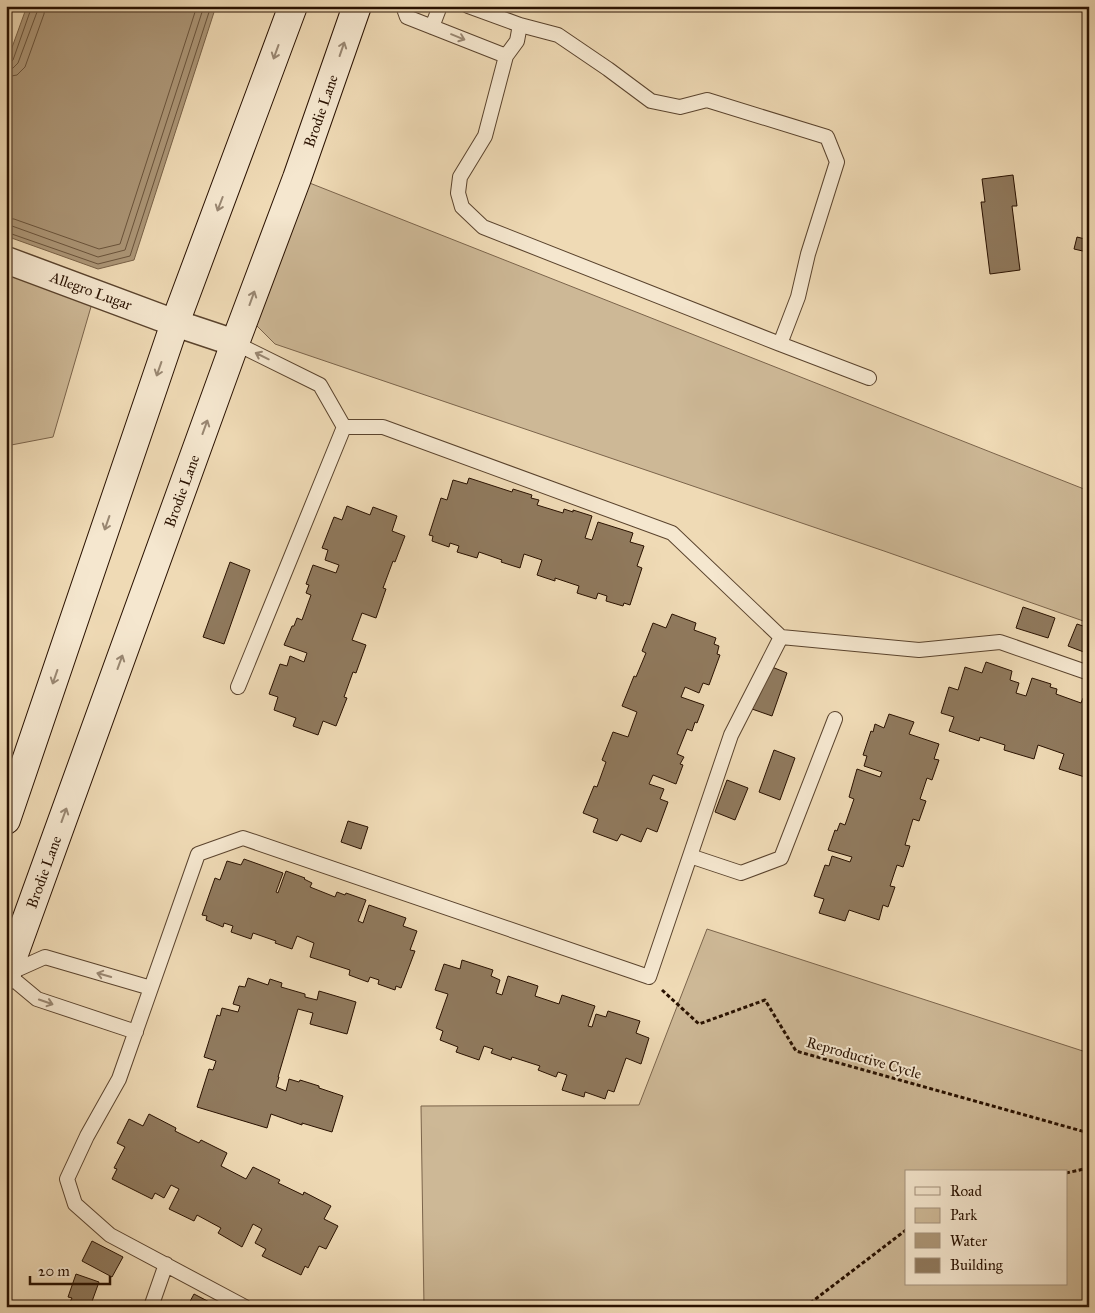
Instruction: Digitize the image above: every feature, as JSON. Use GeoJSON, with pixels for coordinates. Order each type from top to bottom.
{"type":"FeatureCollection","features":[{"type":"Feature","properties":{"kind":"main road"},"geometry":{"type":"LineString","coordinates":[[6,820],[175,323],[293,6]]}},
{"type":"Feature","properties":{"kind":"main road","name":"Brodie Lane"},"geometry":{"type":"LineString","coordinates":[[6,974],[297,178],[357,6]]}},
{"type":"Feature","properties":{"kind":"street","name":"Allegro Lugar"},"geometry":{"type":"LineString","coordinates":[[6,260],[235,344]]}},
{"type":"Feature","properties":{"kind":"lane"},"geometry":{"type":"LineString","coordinates":[[403,6],[407,17],[506,56]]}},
{"type":"Feature","properties":{"kind":"lane"},"geometry":{"type":"LineString","coordinates":[[432,27],[440,6]]}},
{"type":"Feature","properties":{"kind":"lane"},"geometry":{"type":"LineString","coordinates":[[468,6],[520,25],[558,35],[651,101],[680,107],[707,100],[827,137],[837,162],[808,254],[798,297],[780,344]]}},
{"type":"Feature","properties":{"kind":"lane"},"geometry":{"type":"LineString","coordinates":[[520,25],[516,41],[506,56],[485,136],[460,177],[458,193],[462,207],[483,228],[870,378]]}},
{"type":"Feature","properties":{"kind":"lane"},"geometry":{"type":"LineString","coordinates":[[235,344],[320,384],[344,427]]}},
{"type":"Feature","properties":{"kind":"lane"},"geometry":{"type":"LineString","coordinates":[[344,427],[383,427],[672,533],[781,636],[919,650],[1000,642],[1089,673]]}},
{"type":"Feature","properties":{"kind":"lane"},"geometry":{"type":"LineString","coordinates":[[238,687],[344,427]]}},
{"type":"Feature","properties":{"kind":"lane"},"geometry":{"type":"LineString","coordinates":[[246,1307],[110,1235],[75,1204],[67,1179],[87,1136],[119,1079],[198,854],[243,838],[649,977],[731,735],[781,636]]}},
{"type":"Feature","properties":{"kind":"lane"},"geometry":{"type":"LineString","coordinates":[[690,856],[741,873],[781,858],[835,719]]}},
{"type":"Feature","properties":{"kind":"lane"},"geometry":{"type":"LineString","coordinates":[[136,1032],[38,999],[6,974],[45,958],[151,988]]}},
{"type":"Feature","properties":{"kind":"lane"},"geometry":{"type":"LineString","coordinates":[[151,1307],[166,1264]]}},
{"type":"Feature","properties":{"kind":"path","name":"Reproductive Cycle"},"geometry":{"type":"LineString","coordinates":[[649,977],[699,1024],[765,1000],[796,1051],[1089,1133]]}},
{"type":"Feature","properties":{"kind":"path"},"geometry":{"type":"LineString","coordinates":[[1068,1173],[1084,1169],[1089,1163]]}},
{"type":"Feature","properties":{"kind":"path"},"geometry":{"type":"LineString","coordinates":[[805,1307],[905,1231]]}},
{"type":"Feature","properties":{"kind":"green space"},"geometry":{"type":"Polygon","coordinates":[[[297,178],[1089,491],[1089,623],[884,551],[275,344],[246,315],[297,178]]]}},
{"type":"Feature","properties":{"kind":"green space"},"geometry":{"type":"Polygon","coordinates":[[[6,262],[95,293],[53,437],[6,446],[6,262]]]}},
{"type":"Feature","properties":{"kind":"green space"},"geometry":{"type":"Polygon","coordinates":[[[707,929],[1089,1053],[1089,1307],[424,1307],[421,1106],[639,1105],[707,929]]]}},
{"type":"Feature","properties":{"kind":"water"},"geometry":{"type":"Polygon","coordinates":[[[27,6],[216,6],[134,260],[98,269],[6,236],[6,64],[27,6]]]}},
{"type":"Feature","properties":{"kind":"building"},"geometry":{"type":"Polygon","coordinates":[[[1013,175],[1017,206],[1012,206],[1020,270],[990,274],[981,202],[985,202],[982,179],[1013,175]]]}},
{"type":"Feature","properties":{"kind":"building"},"geometry":{"type":"Polygon","coordinates":[[[1077,237],[1089,240],[1087,252],[1074,249],[1077,237]]]}},
{"type":"Feature","properties":{"kind":"building"},"geometry":{"type":"Polygon","coordinates":[[[469,478],[512,492],[513,489],[532,495],[531,498],[539,500],[537,505],[563,513],[564,509],[592,516],[585,538],[592,540],[598,522],[633,533],[630,542],[644,546],[637,566],[642,568],[630,605],[624,603],[623,606],[606,601],[607,596],[598,593],[596,599],[577,593],[579,586],[555,578],[555,581],[537,575],[542,560],[524,554],[520,568],[479,552],[477,558],[457,552],[459,546],[450,543],[449,547],[432,541],[433,536],[429,535],[441,498],[447,500],[453,480],[467,484],[469,478]]]}},
{"type":"Feature","properties":{"kind":"building"},"geometry":{"type":"Polygon","coordinates":[[[347,506],[370,515],[373,507],[397,516],[392,531],[405,536],[383,588],[386,589],[376,618],[362,613],[352,640],[366,645],[356,673],[353,672],[344,697],[347,698],[336,726],[323,721],[318,735],[293,726],[296,718],[274,710],[278,697],[269,694],[280,664],[287,666],[290,656],[304,662],[307,653],[284,645],[297,618],[302,620],[311,595],[306,593],[309,585],[306,584],[313,565],[336,573],[339,565],[325,560],[328,550],[322,548],[334,517],[342,520],[347,506]]]}},
{"type":"Feature","properties":{"kind":"building"},"geometry":{"type":"Polygon","coordinates":[[[230,562],[250,570],[224,644],[203,637],[230,562]]]}},
{"type":"Feature","properties":{"kind":"building"},"geometry":{"type":"Polygon","coordinates":[[[1023,607],[1055,618],[1048,638],[1016,628],[1023,607]]]}},
{"type":"Feature","properties":{"kind":"building"},"geometry":{"type":"Polygon","coordinates":[[[672,614],[696,623],[694,630],[716,638],[714,644],[719,646],[717,654],[720,655],[709,685],[703,683],[699,693],[685,687],[681,697],[704,705],[692,731],[687,729],[677,754],[684,757],[680,764],[683,765],[676,784],[653,775],[649,784],[664,789],[660,799],[668,802],[657,832],[647,828],[641,842],[621,834],[617,841],[593,832],[598,819],[583,813],[594,786],[597,787],[606,762],[602,760],[613,732],[628,737],[637,712],[622,706],[646,653],[642,651],[653,623],[666,628],[672,614]]]}},
{"type":"Feature","properties":{"kind":"building"},"geometry":{"type":"Polygon","coordinates":[[[1077,624],[1089,628],[1089,654],[1068,646],[1077,624]]]}},
{"type":"Feature","properties":{"kind":"building"},"geometry":{"type":"Polygon","coordinates":[[[986,662],[1012,671],[1010,680],[1019,683],[1016,693],[1026,696],[1032,678],[1051,684],[1050,687],[1057,689],[1056,694],[1081,703],[1083,698],[1089,700],[1088,778],[1059,769],[1064,754],[1038,745],[1034,759],[1004,750],[1005,745],[980,737],[979,741],[949,731],[954,717],[941,713],[949,687],[958,690],[965,667],[982,673],[986,662]]]}},
{"type":"Feature","properties":{"kind":"building"},"geometry":{"type":"Polygon","coordinates":[[[767,665],[787,673],[772,716],[752,709],[767,665]]]}},
{"type":"Feature","properties":{"kind":"building"},"geometry":{"type":"Polygon","coordinates":[[[889,714],[914,722],[909,734],[939,744],[934,759],[939,760],[932,780],[927,778],[920,799],[926,801],[919,821],[913,819],[905,845],[910,846],[903,867],[897,865],[890,886],[895,887],[888,907],[883,905],[879,920],[849,910],[845,921],[819,913],[824,899],[814,896],[825,865],[829,866],[832,856],[850,862],[852,857],[828,850],[835,830],[837,831],[840,823],[845,825],[854,799],[849,797],[857,769],[880,777],[882,772],[864,766],[867,756],[863,755],[875,724],[884,728],[889,714]]]}},
{"type":"Feature","properties":{"kind":"building"},"geometry":{"type":"Polygon","coordinates":[[[774,750],[795,758],[780,800],[759,792],[774,750]]]}},
{"type":"Feature","properties":{"kind":"building"},"geometry":{"type":"Polygon","coordinates":[[[727,780],[748,788],[735,820],[715,812],[727,780]]]}},
{"type":"Feature","properties":{"kind":"building"},"geometry":{"type":"Polygon","coordinates":[[[348,821],[368,827],[361,849],[341,842],[348,821]]]}},
{"type":"Feature","properties":{"kind":"building"},"geometry":{"type":"Polygon","coordinates":[[[244,859],[283,873],[276,892],[278,893],[286,871],[305,878],[312,883],[310,887],[335,897],[337,892],[366,900],[358,921],[363,923],[369,905],[406,918],[403,926],[417,931],[410,950],[415,951],[401,988],[396,986],[395,990],[378,984],[379,980],[370,977],[368,982],[349,975],[350,970],[310,957],[314,943],[297,936],[292,949],[253,933],[251,939],[231,932],[233,926],[224,923],[223,927],[206,920],[207,916],[202,915],[215,878],[220,880],[227,861],[241,865],[244,859]]]}},
{"type":"Feature","properties":{"kind":"building"},"geometry":{"type":"Polygon","coordinates":[[[462,960],[493,970],[491,976],[500,980],[496,993],[502,995],[508,976],[538,986],[535,996],[559,1004],[562,995],[595,1006],[588,1026],[592,1027],[596,1014],[606,1017],[608,1011],[640,1021],[636,1033],[649,1038],[641,1064],[626,1058],[614,1092],[608,1090],[605,1099],[585,1092],[584,1097],[562,1090],[567,1075],[558,1072],[556,1077],[538,1070],[540,1066],[512,1057],[511,1060],[491,1053],[493,1049],[484,1046],[479,1060],[456,1052],[458,1047],[440,1040],[443,1031],[436,1028],[448,994],[435,990],[444,964],[460,969],[462,960]]]}},
{"type":"Feature","properties":{"kind":"building"},"geometry":{"type":"Polygon","coordinates":[[[248,978],[268,985],[270,979],[282,983],[281,987],[305,994],[305,997],[317,1000],[319,991],[356,1002],[347,1034],[310,1024],[313,1013],[298,1009],[276,1087],[286,1091],[289,1079],[299,1082],[300,1080],[343,1096],[332,1132],[302,1123],[302,1125],[271,1114],[267,1128],[197,1107],[209,1069],[213,1070],[216,1061],[204,1057],[217,1015],[220,1016],[222,1008],[238,1012],[240,1006],[233,1004],[239,986],[245,987],[248,978]]]}},
{"type":"Feature","properties":{"kind":"building"},"geometry":{"type":"Polygon","coordinates":[[[149,1114],[176,1128],[175,1131],[199,1143],[201,1140],[227,1153],[221,1166],[246,1179],[253,1167],[280,1180],[278,1183],[303,1195],[304,1192],[331,1206],[324,1219],[338,1226],[326,1249],[319,1246],[308,1268],[305,1266],[301,1275],[262,1256],[266,1249],[255,1243],[262,1229],[253,1224],[242,1247],[218,1233],[221,1228],[197,1215],[194,1221],[169,1209],[179,1189],[171,1185],[164,1198],[155,1193],[152,1199],[112,1179],[117,1169],[114,1168],[125,1147],[117,1143],[129,1119],[143,1126],[149,1114]]]}},
{"type":"Feature","properties":{"kind":"building"},"geometry":{"type":"Polygon","coordinates":[[[92,1241],[123,1257],[112,1277],[82,1261],[92,1241]]]}},
{"type":"Feature","properties":{"kind":"building"},"geometry":{"type":"Polygon","coordinates":[[[76,1274],[99,1282],[90,1307],[77,1307],[69,1304],[72,1298],[68,1297],[76,1274]]]}},
{"type":"Feature","properties":{"kind":"building"},"geometry":{"type":"Polygon","coordinates":[[[194,1294],[219,1307],[187,1307],[194,1294]]]}}]}
